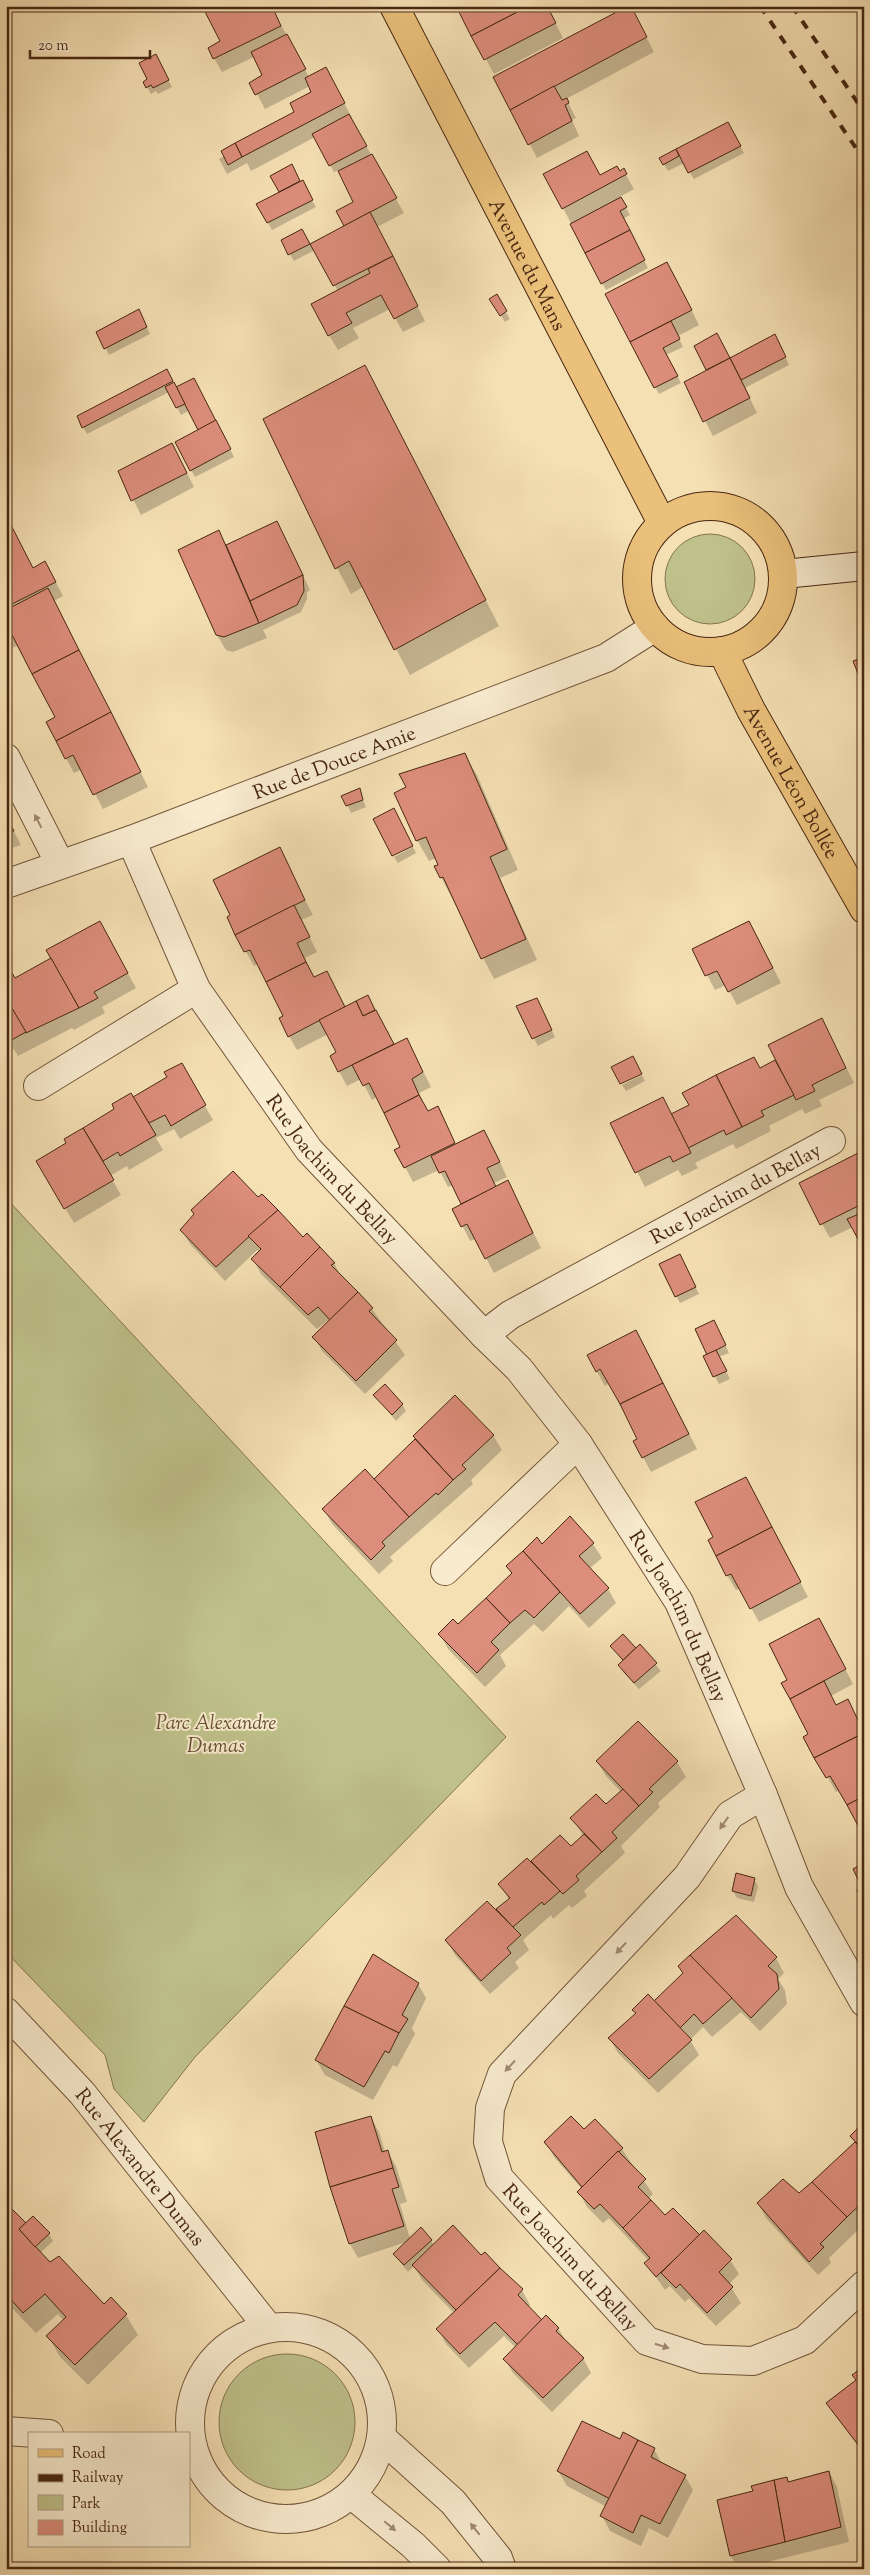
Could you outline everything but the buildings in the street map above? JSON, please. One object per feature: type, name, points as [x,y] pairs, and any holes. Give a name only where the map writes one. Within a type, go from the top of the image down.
[{"type":"main road","name":"Avenue du Mans","points":[[394,6],[662,523]]},
{"type":"main road","points":[[702,506],[724,506],[745,514],[762,527],[776,545],[784,574],[780,603],[770,622],[748,641],[722,651],[696,651],[684,648],[655,628],[644,609],[638,589],[638,564],[649,539],[662,523],[681,511],[702,506]]},
{"type":"main road","name":"Avenue Léon Bollée","points":[[722,651],[751,710],[864,909]]},
{"type":"street","points":[[784,574],[863,566]]},
{"type":"street","name":"Rue de Douce Amie","points":[[6,884],[131,840],[606,658],[655,628]]},
{"type":"street","points":[[6,758],[60,864]]},
{"type":"street","name":"Rue Joachim du Bellay","points":[[131,840],[196,989],[309,1150],[484,1335],[519,1369],[578,1444],[679,1602],[763,1795],[799,1887],[864,2002]]},
{"type":"street","points":[[38,1086],[196,989]]},
{"type":"street","name":"Rue Joachim du Bellay","points":[[484,1335],[510,1315],[831,1141]]},
{"type":"street","points":[[445,1571],[578,1444]]},
{"type":"street","name":"Rue Joachim du Bellay","points":[[763,1795],[730,1814],[687,1877],[502,2074],[490,2108],[488,2142],[499,2178],[646,2341],[702,2359],[753,2361],[805,2340],[864,2286]]},
{"type":"street","name":"Rue Alexandre Dumas","points":[[6,2012],[82,2092],[268,2327]]},
{"type":"street","points":[[189,2432],[193,2394],[209,2363],[235,2340],[268,2327],[296,2326],[329,2336],[357,2356],[376,2385],[382,2404],[382,2438],[372,2469],[352,2495],[326,2512],[294,2520],[262,2517],[219,2493],[199,2466],[190,2437]]},
{"type":"street","points":[[6,2431],[28,2433]]},
{"type":"street","points":[[382,2438],[453,2502],[498,2558],[502,2569]]},
{"type":"street","points":[[352,2495],[412,2545],[437,2569]]},
{"type":"green space","points":[[710,534],[727,537],[742,547],[752,562],[755,579],[752,596],[742,611],[727,621],[710,624],[693,621],[678,611],[668,596],[665,579],[668,562],[678,547],[693,537]]},
{"type":"green space","name":"Parc Alexandre Dumas","points":[[6,1198],[506,1737],[195,2057],[144,2122],[114,2089],[105,2055],[6,1952]]},
{"type":"green space","points":[[287,2354],[313,2359],[335,2374],[350,2396],[355,2422],[350,2448],[335,2470],[313,2485],[287,2490],[261,2485],[239,2470],[224,2448],[219,2422],[224,2396],[239,2374],[261,2359]]},
{"type":"railway","points":[[760,6],[864,160]]},
{"type":"railway","points":[[792,6],[864,112]]}]
